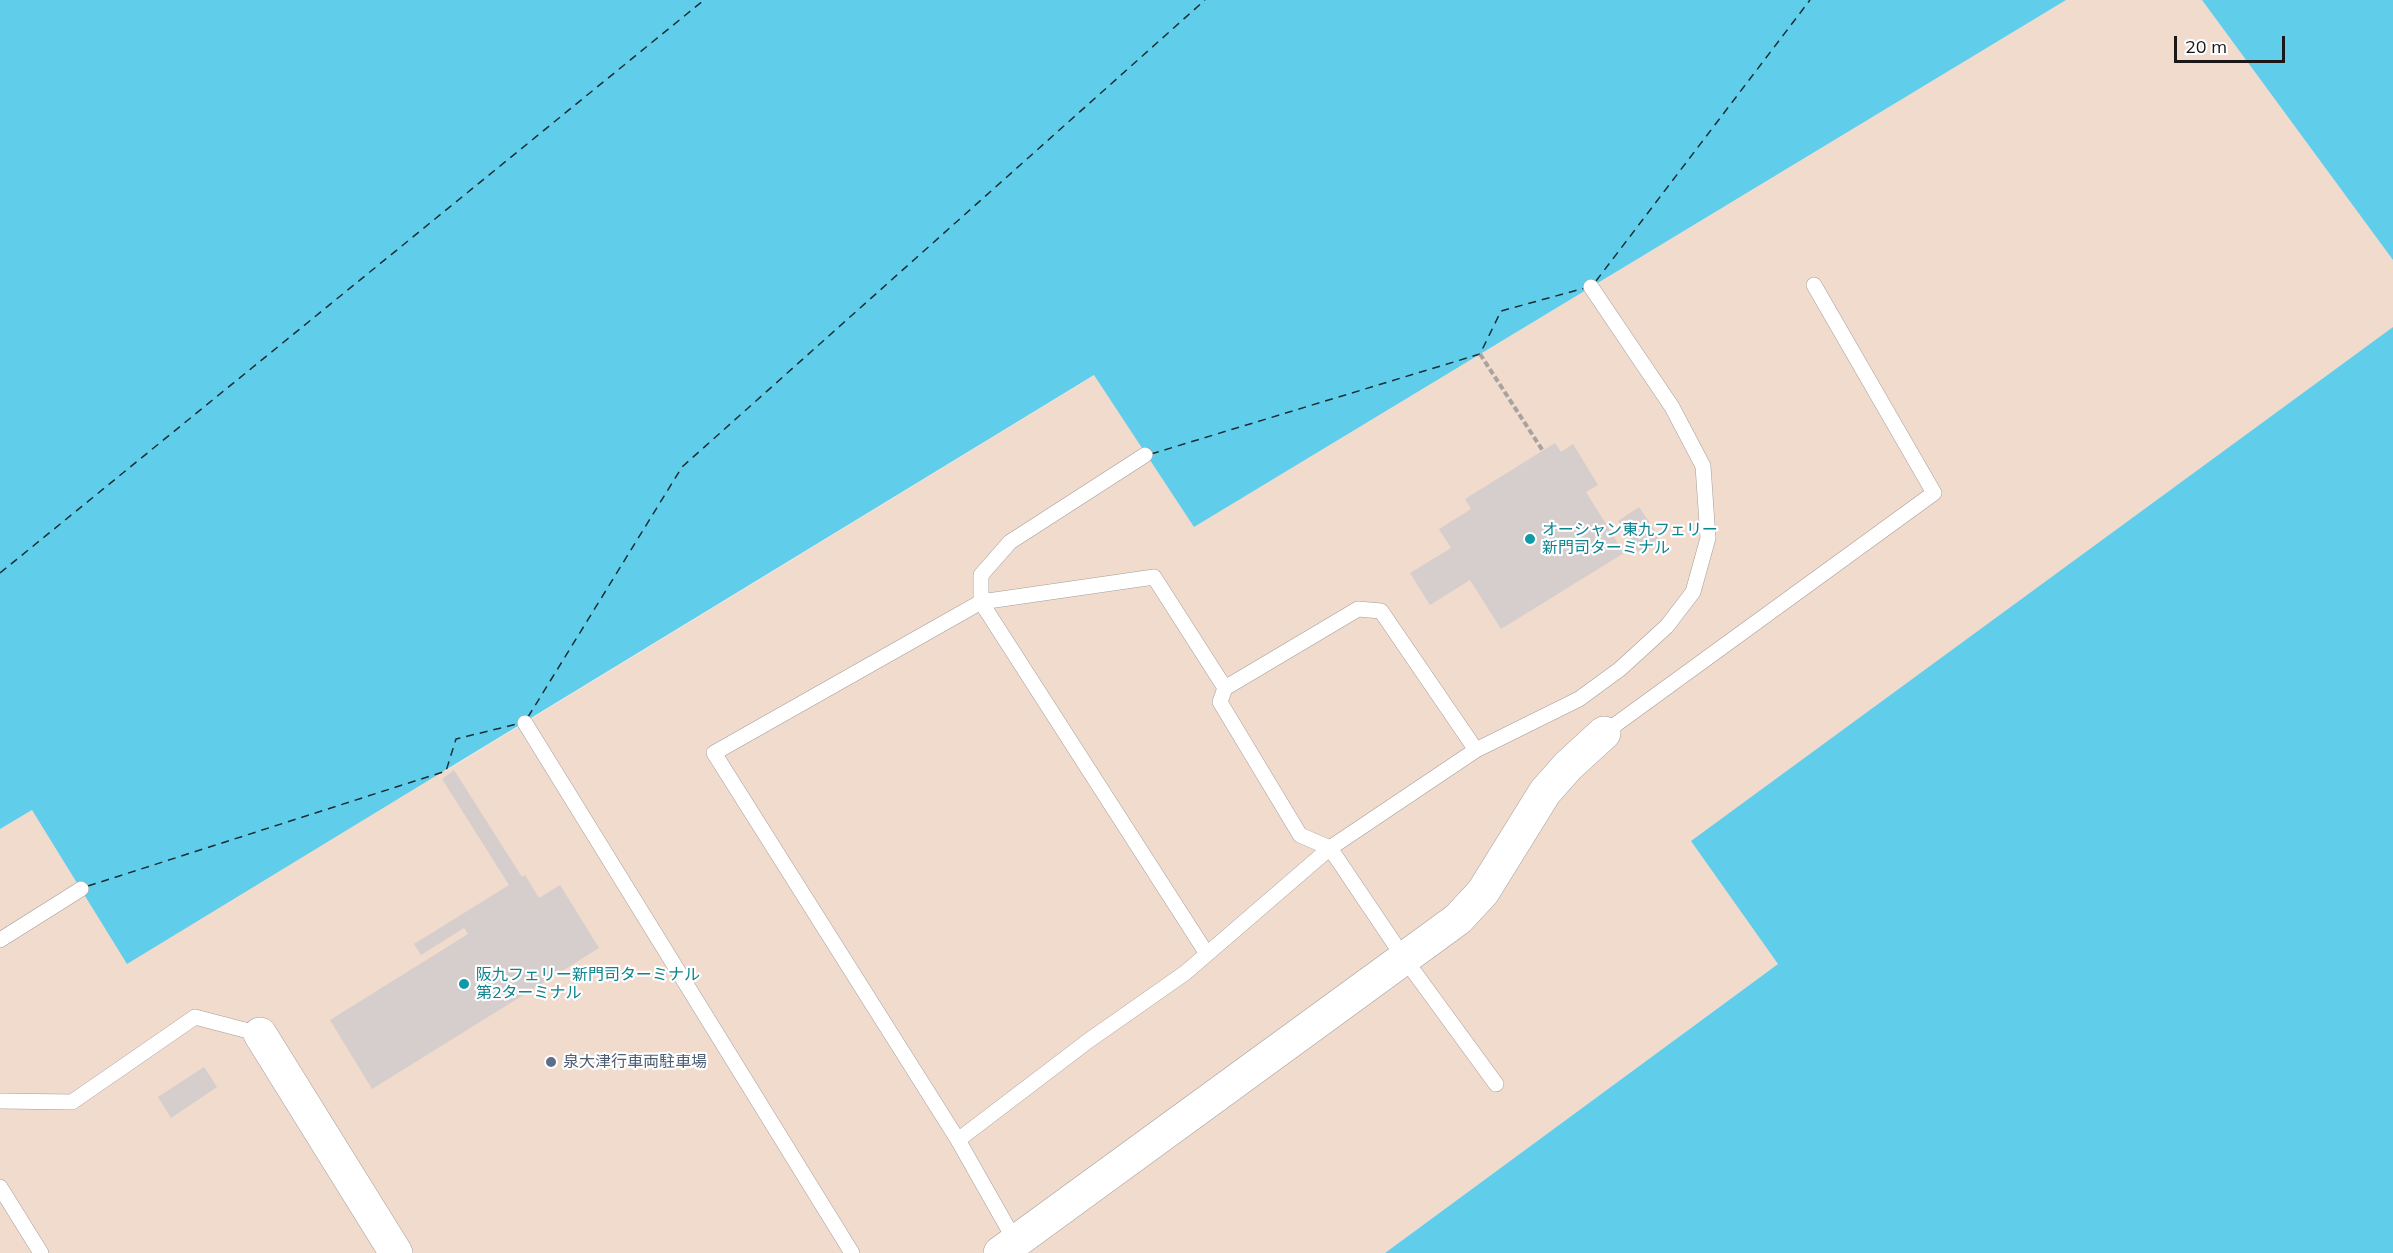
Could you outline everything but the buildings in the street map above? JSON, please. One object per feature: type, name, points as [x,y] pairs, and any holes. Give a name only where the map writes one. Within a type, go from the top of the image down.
[{"type":"street","points":[[1013,1249],[1458,919],[1483,892],[1545,792],[1568,766],[1604,733]]},
{"type":"street","points":[[260,1034],[396,1253]]},
{"type":"lane","points":[[1604,733],[1934,493],[1814,285]]},
{"type":"lane","points":[[958,1140],[1088,1041],[1185,973],[1330,848],[1476,750],[1579,699],[1620,669],[1667,626],[1692,592],[1708,538],[1703,466],[1672,407],[1592,287]]},
{"type":"lane","points":[[1145,455],[1010,542],[981,575],[981,602],[1207,954]]},
{"type":"lane","points":[[1013,1249],[958,1140],[714,753],[981,602],[1154,577],[1225,688]]},
{"type":"lane","points":[[1476,750],[1381,611],[1358,609],[1225,688],[1220,702],[1300,835],[1330,848],[1404,958],[1496,1084]]},
{"type":"lane","points":[[525,723],[852,1253]]},
{"type":"lane","points":[[0,940],[81,889]]},
{"type":"lane","points":[[0,1101],[72,1102],[195,1017],[260,1034]]},
{"type":"lane","points":[[0,1187],[41,1253]]},
{"type":"path","points":[[1479,354],[1543,451]]},
{"type":"shaded area","points":[[2066,0],[2202,0],[2393,260],[2393,327],[1692,841],[1779,963],[1385,1253],[0,1253],[0,829],[32,810],[446,771],[1095,375],[1194,527]]},
{"type":"water","points":[[0,0],[2066,0],[1194,527],[1094,375],[127,964],[32,810],[0,829]]},
{"type":"water","points":[[2202,0],[2393,0],[2393,260]]},
{"type":"water","points":[[2393,327],[2393,1253],[1385,1253],[1778,964],[1691,841]]},
{"type":"ferry route","points":[[0,573],[704,0]]},
{"type":"ferry route","points":[[528,717],[682,467],[1205,0]]},
{"type":"ferry route","points":[[1596,281],[1810,0]]},
{"type":"ferry route","points":[[1151,454],[1480,354],[1501,311],[1585,288]]},
{"type":"ferry route","points":[[88,886],[446,771],[456,739],[517,724]]},
{"type":"place","name":"オーシャン東九フェリー 新門司ターミナル","points":[[1530,539]]},
{"type":"place","name":"阪九フェリー新門司ターミナル 第2ターミナル","points":[[464,984]]},
{"type":"place","name":"泉大津行車両駐車場","points":[[551,1062]]}]
